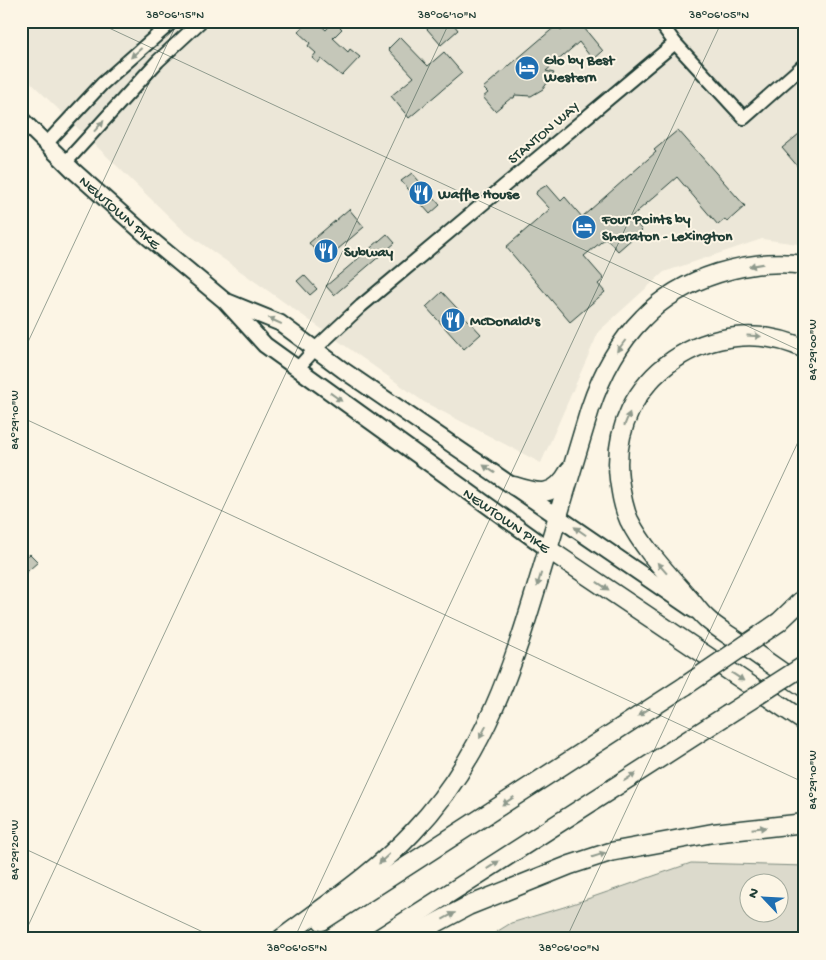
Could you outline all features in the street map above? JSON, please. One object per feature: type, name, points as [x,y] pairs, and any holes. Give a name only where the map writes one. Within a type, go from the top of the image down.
[{"type":"highway","points":[[281,939],[377,866],[413,832],[452,783],[472,753],[492,715],[526,624],[600,379],[618,350],[642,318],[664,299],[689,285],[728,270],[764,263],[805,266]]},
{"type":"highway","points":[[706,618],[658,565],[629,519],[621,493],[618,468],[624,424],[633,405],[658,371],[704,343],[722,338],[755,336],[779,339],[805,349]]},
{"type":"highway","points":[[514,486],[538,493],[553,489],[564,480],[574,462]]},
{"type":"highway","name":"NEWTOWN PIKE","points":[[548,549],[805,722]]},
{"type":"highway","points":[[779,622],[805,597]]},
{"type":"highway","points":[[294,939],[685,686],[805,606]]},
{"type":"highway","name":"NEWTOWN PIKE","points":[[706,618],[805,688]]},
{"type":"highway","points":[[378,939],[805,665]]},
{"type":"highway","points":[[406,939],[468,906],[570,865],[610,852],[713,833],[805,823]]},
{"type":"main road","name":"NEWTOWN PIKE","points":[[21,119],[148,237],[224,301],[265,345],[548,549]]},
{"type":"main road","name":"NEWTOWN PIKE","points":[[224,301],[280,323],[343,370],[706,618]]},
{"type":"street","points":[[47,143],[102,84],[173,21]]},
{"type":"street","points":[[66,162],[158,61],[201,21]]},
{"type":"street","points":[[659,21],[675,43],[744,118],[805,64]]},
{"type":"street","name":"STANTON WAY","points":[[297,369],[315,349],[361,306],[675,43]]},
{"type":"shaded area","points":[[21,21],[805,21],[805,245],[762,239],[664,272],[599,331],[541,463],[424,402],[184,231],[21,73]]},
{"type":"shaded area","points":[[691,863],[805,866],[805,939],[485,939],[511,923],[564,907]]},
{"type":"building","points":[[308,21],[316,21],[326,30],[334,21],[342,29],[333,38],[348,52],[350,49],[360,57],[342,76],[321,59],[318,63],[312,58],[316,53],[308,46],[310,43],[298,32]]},
{"type":"building","points":[[420,21],[451,21],[458,30],[441,45]]},
{"type":"building","name":"Glo by Best Western","points":[[580,23],[603,51],[593,60],[579,42],[546,71],[554,73],[543,89],[531,96],[515,95],[514,98],[511,98],[495,111],[483,97],[488,93],[483,88],[557,25],[561,30],[567,25],[572,30]]},
{"type":"building","points":[[400,37],[428,66],[444,52],[462,73],[409,118],[391,96],[414,77],[388,49]]},
{"type":"building","points":[[805,129],[805,175],[782,148]]},
{"type":"building","name":"Four Points by Sheraton - Lexington","points":[[678,130],[745,206],[727,222],[725,219],[718,225],[677,177],[631,217],[642,230],[618,251],[606,238],[584,256],[604,279],[598,284],[605,292],[570,322],[506,247],[550,209],[536,194],[537,191],[547,185],[561,201],[565,197],[582,217],[656,152],[654,150]]},
{"type":"building","name":"Waffle House","points":[[412,173],[440,205],[430,214],[401,181]]},
{"type":"building","points":[[349,209],[364,227],[324,261],[309,243]]},
{"type":"building","points":[[387,234],[395,243],[334,295],[326,286]]},
{"type":"building","points":[[304,275],[317,289],[310,295],[297,281]]},
{"type":"building","name":"McDonald's","points":[[442,292],[481,334],[464,349],[426,307]]},
{"type":"building","points":[[30,554],[38,562],[21,577],[21,562]]},
{"type":"place","name":"Glo by Best Western","points":[[527,68]]},
{"type":"place","name":"Waffle House","points":[[421,193]]},
{"type":"place","name":"Four Points by Sheraton - Lexington","points":[[584,227]]},
{"type":"place","name":"Subway","points":[[326,251]]},
{"type":"place","name":"McDonald's","points":[[453,320]]}]
